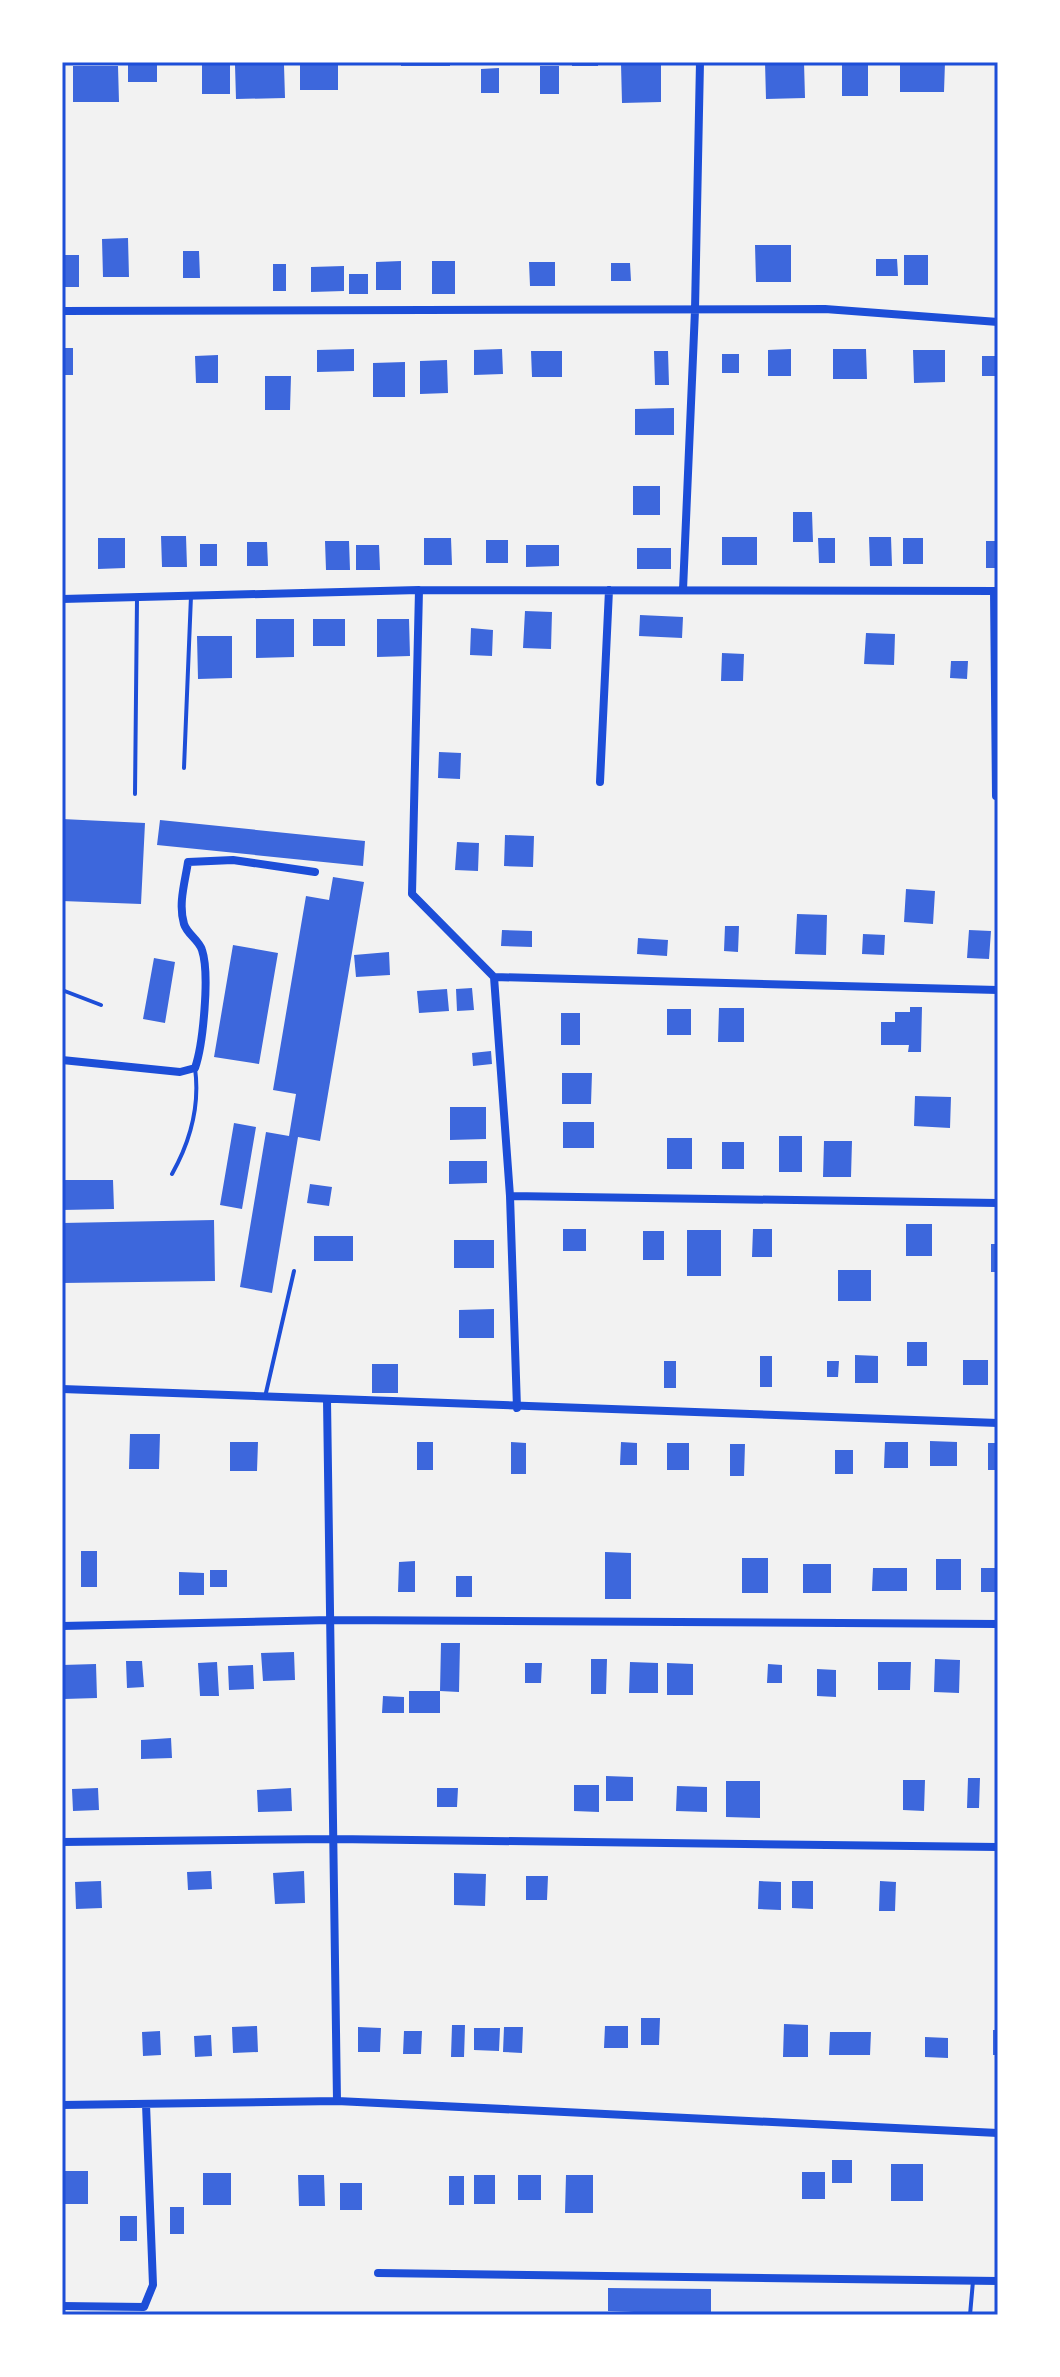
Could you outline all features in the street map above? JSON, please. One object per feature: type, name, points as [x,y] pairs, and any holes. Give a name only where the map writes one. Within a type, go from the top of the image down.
[{"type":"street","points":[[683,590],[695,310],[700,62]]},
{"type":"street","points":[[62,311],[825,309],[998,322]]},
{"type":"street","points":[[419,590],[412,894],[494,977],[510,1196],[517,1408]]},
{"type":"street","points":[[62,599],[419,590],[996,591],[996,796]]},
{"type":"street","points":[[600,782],[609,590]]},
{"type":"street","points":[[62,1060],[180,1072],[195,1068],[200,1054],[205,975],[202,949],[185,926],[181,901],[188,862],[233,860],[315,872]]},
{"type":"street","points":[[494,977],[998,990]]},
{"type":"street","points":[[510,1196],[998,1203]]},
{"type":"street","points":[[62,1389],[517,1408],[998,1423]]},
{"type":"street","points":[[327,1400],[337,2101]]},
{"type":"street","points":[[62,1626],[330,1620],[998,1624]]},
{"type":"street","points":[[62,1842],[333,1839],[998,1847]]},
{"type":"street","points":[[62,2105],[337,2101],[998,2133]]},
{"type":"street","points":[[62,2306],[144,2307],[153,2285],[146,2104]]},
{"type":"street","points":[[378,2273],[998,2281]]},
{"type":"lane","points":[[184,768],[191,596]]},
{"type":"lane","points":[[135,794],[137,597]]},
{"type":"lane","points":[[62,990],[101,1005]]},
{"type":"lane","points":[[172,1174],[186,1148],[197,1090],[195,1068]]},
{"type":"lane","points":[[265,1397],[294,1271]]},
{"type":"lane","points":[[970,2315],[973,2281]]},
{"type":"building","points":[[128,62],[157,62],[157,82],[128,82]]},
{"type":"building","points":[[300,62],[338,62],[338,90],[300,90]]},
{"type":"building","points":[[401,62],[450,62],[450,66],[401,66]]},
{"type":"building","points":[[572,62],[598,62],[598,66],[572,66]]},
{"type":"building","points":[[765,62],[804,62],[805,98],[766,99]]},
{"type":"building","points":[[842,62],[868,62],[868,96],[842,96]]},
{"type":"building","points":[[900,62],[945,62],[944,92],[900,92]]},
{"type":"building","points":[[621,64],[661,64],[661,102],[622,103]]},
{"type":"building","points":[[202,65],[230,65],[230,94],[202,94]]},
{"type":"building","points":[[235,65],[284,65],[285,98],[236,99]]},
{"type":"building","points":[[73,66],[118,66],[119,102],[73,102]]},
{"type":"building","points":[[540,66],[559,66],[559,94],[540,94]]},
{"type":"building","points":[[499,68],[499,93],[481,93],[481,69]]},
{"type":"building","points":[[128,238],[129,277],[103,277],[102,239]]},
{"type":"building","points":[[755,245],[791,245],[791,282],[756,282]]},
{"type":"building","points":[[183,251],[199,251],[200,278],[183,278]]},
{"type":"building","points":[[62,255],[79,255],[79,287],[62,287]]},
{"type":"building","points":[[904,255],[928,255],[928,285],[904,285]]},
{"type":"building","points":[[876,259],[897,259],[898,276],[876,276]]},
{"type":"building","points":[[401,261],[401,290],[376,290],[376,262]]},
{"type":"building","points":[[432,261],[455,261],[455,294],[432,294]]},
{"type":"building","points":[[529,262],[555,262],[555,286],[530,286]]},
{"type":"building","points":[[611,263],[630,263],[631,281],[611,281]]},
{"type":"building","points":[[273,264],[286,264],[286,291],[273,291]]},
{"type":"building","points":[[344,266],[344,291],[311,292],[311,267]]},
{"type":"building","points":[[349,274],[368,274],[368,294],[349,294]]},
{"type":"building","points":[[62,348],[73,348],[73,375],[62,375]]},
{"type":"building","points":[[354,349],[354,371],[317,372],[317,350]]},
{"type":"building","points":[[502,349],[503,374],[474,375],[474,350]]},
{"type":"building","points":[[791,349],[791,376],[768,376],[768,350]]},
{"type":"building","points":[[833,349],[866,349],[867,379],[833,379]]},
{"type":"building","points":[[913,350],[945,350],[945,382],[914,383]]},
{"type":"building","points":[[531,351],[562,351],[562,377],[532,377]]},
{"type":"building","points":[[654,351],[668,351],[669,385],[655,385]]},
{"type":"building","points":[[722,354],[739,354],[739,373],[722,373]]},
{"type":"building","points":[[218,355],[218,383],[196,383],[195,356]]},
{"type":"building","points":[[982,356],[998,356],[998,376],[982,376]]},
{"type":"building","points":[[447,360],[448,393],[420,394],[420,361]]},
{"type":"building","points":[[405,362],[405,397],[373,397],[373,363]]},
{"type":"building","points":[[265,376],[291,376],[290,410],[265,410]]},
{"type":"building","points":[[674,408],[674,435],[635,435],[635,409]]},
{"type":"building","points":[[633,486],[660,486],[660,515],[633,515]]},
{"type":"building","points":[[793,512],[812,512],[813,542],[793,542]]},
{"type":"building","points":[[161,536],[186,536],[187,567],[162,567]]},
{"type":"building","points":[[722,537],[757,537],[757,565],[722,565]]},
{"type":"building","points":[[869,537],[891,537],[892,566],[870,566]]},
{"type":"building","points":[[98,538],[125,538],[125,568],[98,569]]},
{"type":"building","points":[[424,538],[451,538],[452,565],[424,565]]},
{"type":"building","points":[[818,538],[835,538],[835,563],[819,563]]},
{"type":"building","points":[[903,538],[923,538],[923,564],[903,564]]},
{"type":"building","points":[[486,540],[508,540],[508,563],[486,563]]},
{"type":"building","points":[[325,541],[349,541],[350,570],[326,570]]},
{"type":"building","points":[[986,541],[998,541],[998,568],[986,568]]},
{"type":"building","points":[[247,542],[267,542],[268,566],[247,566]]},
{"type":"building","points":[[200,544],[217,544],[217,566],[200,566]]},
{"type":"building","points":[[356,545],[379,545],[380,570],[356,570]]},
{"type":"building","points":[[526,545],[559,545],[559,566],[526,567]]},
{"type":"building","points":[[637,548],[671,548],[671,569],[637,569]]},
{"type":"building","points":[[525,611],[552,612],[551,649],[523,648]]},
{"type":"building","points":[[640,615],[683,617],[682,638],[639,636]]},
{"type":"building","points":[[256,619],[294,619],[294,657],[256,658]]},
{"type":"building","points":[[313,619],[345,619],[345,646],[313,646]]},
{"type":"building","points":[[377,619],[409,619],[410,656],[377,657]]},
{"type":"building","points":[[471,628],[493,630],[492,656],[470,655]]},
{"type":"building","points":[[866,633],[895,634],[894,665],[864,664]]},
{"type":"building","points":[[197,636],[232,636],[232,678],[198,679]]},
{"type":"building","points":[[722,653],[744,654],[743,681],[721,681]]},
{"type":"building","points":[[951,661],[968,661],[967,679],[950,678]]},
{"type":"building","points":[[439,752],[461,753],[460,779],[438,778]]},
{"type":"building","points":[[62,819],[145,823],[141,904],[62,901]]},
{"type":"building","points":[[160,820],[365,841],[363,866],[157,845]]},
{"type":"building","points":[[505,835],[534,836],[533,867],[504,866]]},
{"type":"building","points":[[457,842],[479,843],[478,871],[455,870]]},
{"type":"building","points":[[333,877],[364,882],[320,1141],[298,1137],[272,1293],[240,1287],[266,1132],[289,1136],[296,1094],[273,1090],[306,896],[329,900]]},
{"type":"building","points":[[906,889],[935,891],[933,924],[904,922]]},
{"type":"building","points":[[797,914],[827,915],[826,955],[795,954]]},
{"type":"building","points":[[725,926],[739,926],[738,952],[724,951]]},
{"type":"building","points":[[502,930],[532,931],[532,947],[501,946]]},
{"type":"building","points":[[969,930],[991,931],[989,959],[967,958]]},
{"type":"building","points":[[863,934],[885,935],[884,955],[862,954]]},
{"type":"building","points":[[638,938],[668,940],[667,956],[637,954]]},
{"type":"building","points":[[233,945],[278,953],[259,1064],[214,1057]]},
{"type":"building","points":[[389,952],[390,975],[356,977],[354,955]]},
{"type":"building","points":[[154,958],[175,962],[165,1023],[143,1019]]},
{"type":"building","points":[[472,988],[474,1010],[457,1011],[456,989]]},
{"type":"building","points":[[447,989],[449,1011],[419,1013],[417,991]]},
{"type":"building","points":[[910,1007],[922,1007],[921,1052],[908,1052],[909,1045],[881,1045],[881,1022],[895,1022],[895,1012],[910,1012]]},
{"type":"building","points":[[719,1008],[744,1008],[744,1042],[718,1042]]},
{"type":"building","points":[[667,1009],[691,1009],[691,1035],[667,1035]]},
{"type":"building","points":[[561,1013],[580,1013],[580,1045],[561,1045]]},
{"type":"building","points":[[491,1051],[492,1064],[473,1066],[472,1053]]},
{"type":"building","points":[[562,1073],[592,1073],[591,1104],[562,1104]]},
{"type":"building","points":[[915,1096],[951,1097],[950,1128],[914,1126]]},
{"type":"building","points":[[450,1107],[486,1107],[486,1139],[450,1140]]},
{"type":"building","points":[[563,1122],[594,1122],[594,1148],[563,1148]]},
{"type":"building","points":[[234,1123],[256,1127],[242,1209],[220,1205]]},
{"type":"building","points":[[779,1136],[802,1136],[802,1172],[779,1172]]},
{"type":"building","points":[[667,1138],[692,1138],[692,1169],[667,1169]]},
{"type":"building","points":[[824,1141],[852,1141],[851,1177],[823,1177]]},
{"type":"building","points":[[722,1142],[744,1142],[744,1169],[722,1169]]},
{"type":"building","points":[[449,1161],[487,1161],[487,1183],[449,1184]]},
{"type":"building","points":[[62,1180],[113,1180],[114,1209],[62,1210]]},
{"type":"building","points":[[310,1184],[332,1187],[329,1206],[307,1203]]},
{"type":"building","points":[[214,1220],[215,1281],[62,1283],[62,1223]]},
{"type":"building","points":[[906,1224],[932,1224],[932,1256],[906,1256]]},
{"type":"building","points":[[563,1229],[586,1229],[586,1251],[563,1251]]},
{"type":"building","points":[[753,1229],[772,1229],[772,1257],[752,1257]]},
{"type":"building","points":[[687,1230],[721,1230],[721,1276],[687,1276]]},
{"type":"building","points":[[643,1231],[664,1231],[664,1260],[643,1260]]},
{"type":"building","points":[[314,1236],[353,1236],[353,1261],[314,1261]]},
{"type":"building","points":[[454,1240],[494,1240],[494,1268],[454,1268]]},
{"type":"building","points":[[991,1244],[998,1244],[998,1272],[991,1272]]},
{"type":"building","points":[[838,1270],[871,1270],[871,1301],[838,1301]]},
{"type":"building","points":[[494,1309],[494,1338],[459,1338],[459,1310]]},
{"type":"building","points":[[907,1342],[927,1342],[927,1366],[907,1366]]},
{"type":"building","points":[[855,1355],[878,1356],[878,1383],[855,1383]]},
{"type":"building","points":[[760,1356],[772,1356],[772,1387],[760,1387]]},
{"type":"building","points":[[963,1360],[988,1360],[988,1385],[963,1385]]},
{"type":"building","points":[[664,1361],[676,1361],[676,1388],[664,1388]]},
{"type":"building","points":[[827,1361],[839,1361],[838,1377],[827,1377]]},
{"type":"building","points":[[372,1364],[398,1364],[398,1393],[372,1393]]},
{"type":"building","points":[[130,1434],[160,1434],[159,1469],[129,1469]]},
{"type":"building","points":[[930,1441],[957,1442],[957,1466],[930,1466]]},
{"type":"building","points":[[230,1442],[258,1442],[257,1471],[230,1471]]},
{"type":"building","points":[[417,1442],[433,1442],[433,1470],[417,1470]]},
{"type":"building","points":[[511,1442],[526,1443],[526,1474],[511,1474]]},
{"type":"building","points":[[621,1442],[637,1443],[637,1465],[620,1465]]},
{"type":"building","points":[[885,1442],[908,1442],[908,1468],[884,1468]]},
{"type":"building","points":[[667,1443],[689,1443],[689,1470],[667,1470]]},
{"type":"building","points":[[988,1443],[998,1443],[998,1470],[988,1470]]},
{"type":"building","points":[[730,1444],[745,1444],[744,1476],[730,1476]]},
{"type":"building","points":[[835,1450],[853,1450],[853,1474],[835,1474]]},
{"type":"building","points":[[81,1551],[97,1551],[97,1587],[81,1587]]},
{"type":"building","points":[[605,1552],[631,1553],[631,1599],[605,1599]]},
{"type":"building","points":[[742,1558],[768,1558],[768,1593],[742,1593]]},
{"type":"building","points":[[936,1559],[961,1559],[961,1590],[936,1590]]},
{"type":"building","points":[[415,1561],[415,1592],[398,1592],[399,1562]]},
{"type":"building","points":[[803,1564],[831,1564],[831,1593],[803,1593]]},
{"type":"building","points":[[873,1568],[907,1568],[907,1591],[872,1591]]},
{"type":"building","points":[[981,1568],[998,1568],[998,1592],[981,1592]]},
{"type":"building","points":[[210,1570],[227,1570],[227,1587],[210,1587]]},
{"type":"building","points":[[179,1572],[204,1573],[204,1595],[179,1595]]},
{"type":"building","points":[[456,1576],[472,1576],[472,1597],[456,1597]]},
{"type":"building","points":[[441,1643],[460,1643],[459,1692],[440,1691]]},
{"type":"building","points":[[294,1652],[295,1680],[263,1681],[261,1653]]},
{"type":"building","points":[[591,1659],[607,1659],[606,1694],[591,1694]]},
{"type":"building","points":[[935,1659],[960,1660],[959,1693],[934,1692]]},
{"type":"building","points":[[126,1661],[142,1661],[144,1687],[127,1688]]},
{"type":"building","points":[[217,1662],[219,1696],[200,1696],[198,1663]]},
{"type":"building","points":[[630,1662],[658,1663],[658,1693],[629,1693]]},
{"type":"building","points":[[878,1662],[911,1662],[910,1690],[878,1690]]},
{"type":"building","points":[[525,1663],[542,1663],[541,1683],[525,1683]]},
{"type":"building","points":[[667,1663],[693,1664],[693,1695],[667,1695]]},
{"type":"building","points":[[96,1664],[97,1698],[64,1699],[62,1665]]},
{"type":"building","points":[[768,1664],[782,1665],[782,1683],[767,1683]]},
{"type":"building","points":[[253,1665],[254,1689],[229,1690],[228,1666]]},
{"type":"building","points":[[817,1669],[836,1670],[836,1697],[817,1696]]},
{"type":"building","points":[[409,1691],[440,1691],[440,1713],[409,1713]]},
{"type":"building","points":[[383,1696],[404,1697],[404,1713],[382,1713]]},
{"type":"building","points":[[171,1738],[172,1758],[141,1759],[141,1740]]},
{"type":"building","points":[[606,1776],[633,1777],[633,1801],[606,1801]]},
{"type":"building","points":[[968,1778],[980,1778],[979,1808],[967,1808]]},
{"type":"building","points":[[903,1780],[925,1780],[924,1811],[903,1810]]},
{"type":"building","points":[[726,1781],[760,1781],[760,1818],[726,1817]]},
{"type":"building","points":[[574,1785],[599,1785],[599,1812],[574,1811]]},
{"type":"building","points":[[677,1786],[707,1787],[707,1812],[676,1811]]},
{"type":"building","points":[[98,1788],[99,1810],[73,1811],[72,1789]]},
{"type":"building","points":[[291,1788],[292,1811],[258,1812],[257,1790]]},
{"type":"building","points":[[437,1788],[458,1788],[457,1807],[437,1807]]},
{"type":"building","points":[[211,1871],[212,1889],[188,1890],[187,1872]]},
{"type":"building","points":[[304,1871],[305,1903],[275,1904],[273,1873]]},
{"type":"building","points":[[454,1873],[486,1874],[485,1906],[454,1905]]},
{"type":"building","points":[[526,1876],[548,1876],[547,1900],[526,1900]]},
{"type":"building","points":[[101,1881],[102,1908],[76,1909],[75,1882]]},
{"type":"building","points":[[759,1881],[781,1882],[781,1910],[758,1909]]},
{"type":"building","points":[[792,1881],[813,1881],[813,1909],[792,1908]]},
{"type":"building","points":[[880,1881],[896,1882],[895,1911],[879,1911]]},
{"type":"building","points":[[641,2018],[660,2018],[659,2045],[641,2045]]},
{"type":"building","points":[[784,2024],[808,2025],[808,2057],[783,2057]]},
{"type":"building","points":[[452,2025],[465,2025],[464,2057],[451,2057]]},
{"type":"building","points":[[257,2026],[258,2052],[233,2053],[232,2027]]},
{"type":"building","points":[[605,2026],[628,2026],[628,2048],[604,2048]]},
{"type":"building","points":[[358,2027],[381,2028],[380,2052],[358,2052]]},
{"type":"building","points":[[504,2027],[523,2027],[522,2053],[503,2052]]},
{"type":"building","points":[[474,2028],[500,2028],[499,2051],[474,2050]]},
{"type":"building","points":[[993,2030],[998,2030],[998,2055],[993,2055]]},
{"type":"building","points":[[160,2031],[161,2055],[143,2056],[142,2032]]},
{"type":"building","points":[[404,2031],[422,2031],[421,2054],[403,2054]]},
{"type":"building","points":[[830,2032],[871,2032],[870,2055],[829,2055]]},
{"type":"building","points":[[211,2035],[212,2056],[195,2057],[194,2036]]},
{"type":"building","points":[[925,2037],[948,2038],[948,2058],[925,2057]]},
{"type":"building","points":[[832,2160],[852,2160],[852,2183],[832,2183]]},
{"type":"building","points":[[891,2164],[923,2164],[923,2201],[891,2201]]},
{"type":"building","points":[[64,2171],[88,2171],[88,2204],[64,2204]]},
{"type":"building","points":[[802,2172],[825,2172],[825,2199],[802,2199]]},
{"type":"building","points":[[203,2173],[231,2173],[231,2205],[203,2205]]},
{"type":"building","points":[[298,2175],[324,2175],[325,2206],[299,2206]]},
{"type":"building","points":[[474,2175],[495,2175],[495,2204],[474,2204]]},
{"type":"building","points":[[518,2175],[541,2175],[541,2200],[518,2200]]},
{"type":"building","points":[[566,2175],[593,2175],[593,2213],[565,2213]]},
{"type":"building","points":[[449,2176],[464,2176],[464,2205],[449,2205]]},
{"type":"building","points":[[340,2183],[362,2183],[362,2210],[340,2210]]},
{"type":"building","points":[[170,2207],[184,2207],[184,2234],[170,2234]]},
{"type":"building","points":[[120,2216],[137,2216],[137,2241],[120,2241]]},
{"type":"building","points":[[608,2288],[711,2289],[711,2315],[608,2311]]}]
